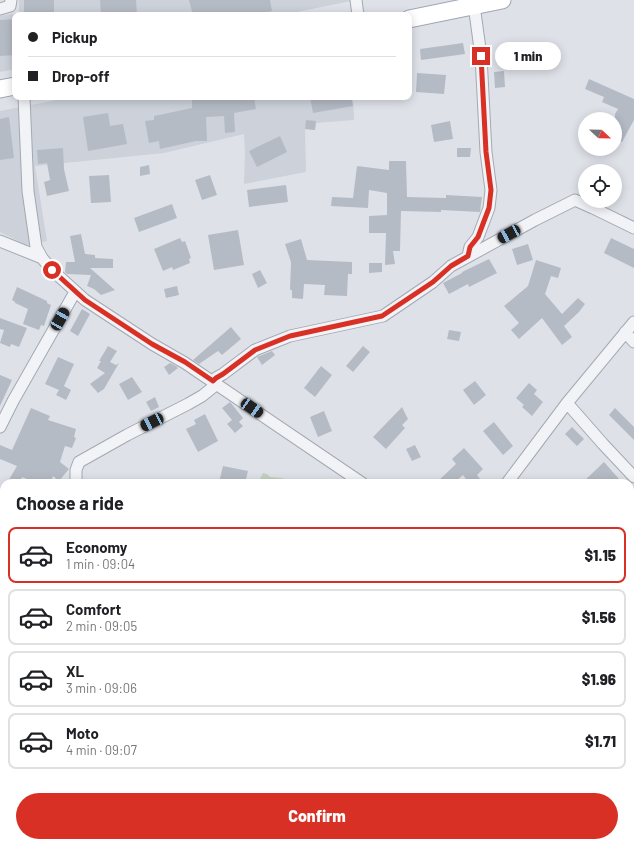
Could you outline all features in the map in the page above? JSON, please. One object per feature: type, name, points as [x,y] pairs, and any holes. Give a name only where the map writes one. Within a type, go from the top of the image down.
[{"type":"main road","points":[[412,18],[502,0]]},
{"type":"main road","points":[[0,89],[12,87]]},
{"type":"street","points":[[0,9],[10,6],[11,0]]},
{"type":"street","points":[[356,0],[358,12]]},
{"type":"street","points":[[468,256],[470,247],[478,237],[489,208],[491,190],[486,152],[481,56],[474,5]]},
{"type":"street","points":[[24,100],[28,191],[36,247],[42,258],[52,270],[85,300],[152,344],[185,362],[356,479]]},
{"type":"street","points":[[76,479],[76,470],[79,462],[202,396],[215,383],[216,378],[255,350],[290,336],[382,316],[433,282],[451,266],[575,200],[634,228]]},
{"type":"street","points":[[0,241],[42,258]]},
{"type":"street","points":[[0,427],[13,401],[75,292]]},
{"type":"street","points":[[510,479],[567,403],[634,322]]},
{"type":"street","points":[[625,332],[634,342]]},
{"type":"street","points":[[567,403],[634,477]]},
{"type":"shaded area","points":[[19,0],[356,0],[297,12],[19,12]]},
{"type":"shaded area","points":[[12,14],[12,70],[0,72],[0,16]]},
{"type":"shaded area","points":[[57,100],[353,100],[354,120],[316,123],[315,130],[305,129],[306,172],[244,184],[244,134],[164,153],[35,166],[47,241],[26,245],[0,232],[0,111]]},
{"type":"green space","points":[[263,473],[270,477],[283,479],[260,479]]},
{"type":"building","points":[[24,0],[54,0],[54,12],[24,12]]},
{"type":"building","points":[[100,0],[136,0],[137,12],[101,12]]},
{"type":"building","points":[[189,0],[270,0],[272,11],[267,12],[192,12]]},
{"type":"building","points":[[12,19],[12,55],[0,56],[0,20]]},
{"type":"building","points":[[463,43],[465,54],[421,60],[420,49]]},
{"type":"building","points":[[504,71],[505,87],[495,88],[494,72]]},
{"type":"building","points":[[417,73],[446,75],[444,94],[416,92]]},
{"type":"building","points":[[589,79],[634,99],[634,120],[622,142],[622,112],[616,112],[618,109],[602,102],[604,97],[585,89]]},
{"type":"building","points":[[192,100],[254,100],[256,109],[234,113],[235,132],[225,133],[224,116],[206,117],[207,141],[196,141],[160,149],[159,141],[149,143],[145,121],[154,120],[154,116],[192,108]]},
{"type":"building","points":[[311,100],[352,100],[353,106],[313,113]]},
{"type":"building","points":[[108,113],[110,126],[123,124],[127,144],[88,151],[83,117]]},
{"type":"building","points":[[9,117],[14,158],[0,160],[0,119]]},
{"type":"building","points":[[306,120],[316,121],[315,130],[305,129]]},
{"type":"building","points":[[450,121],[453,139],[434,142],[431,125]]},
{"type":"building","points":[[280,136],[287,152],[257,167],[249,151]]},
{"type":"building","points":[[63,148],[64,169],[69,191],[47,196],[44,182],[50,180],[47,163],[38,164],[37,150]]},
{"type":"building","points":[[457,148],[471,148],[470,157],[457,157]]},
{"type":"building","points":[[389,161],[406,161],[407,197],[446,198],[446,195],[482,197],[480,212],[441,210],[441,212],[401,211],[400,251],[393,251],[395,264],[385,265],[386,233],[369,233],[369,216],[387,215],[387,193],[369,190],[368,208],[331,206],[332,197],[353,198],[357,166],[389,170]]},
{"type":"building","points":[[149,165],[150,174],[140,176],[140,167]]},
{"type":"building","points":[[109,175],[111,202],[91,203],[89,176]]},
{"type":"building","points":[[210,175],[217,195],[202,200],[195,180]]},
{"type":"building","points":[[286,185],[288,202],[249,207],[247,190]]},
{"type":"building","points":[[172,204],[177,218],[139,232],[134,218]]},
{"type":"building","points":[[238,230],[244,265],[214,270],[208,235]]},
{"type":"building","points":[[81,234],[85,254],[95,255],[95,258],[113,259],[113,268],[90,268],[115,290],[101,295],[94,289],[87,286],[91,275],[67,274],[65,272],[66,262],[75,262],[70,236]]},
{"type":"building","points":[[180,238],[182,242],[185,241],[191,258],[189,259],[190,263],[173,270],[172,267],[163,271],[154,249]]},
{"type":"building","points":[[611,238],[634,249],[634,268],[604,253]]},
{"type":"building","points":[[301,239],[307,260],[352,262],[352,274],[348,274],[347,296],[324,295],[325,285],[304,284],[303,299],[292,298],[292,290],[290,290],[291,262],[285,244]]},
{"type":"building","points":[[528,244],[533,260],[517,265],[512,249]]},
{"type":"building","points":[[489,259],[497,273],[469,287],[468,284],[449,294],[443,283]]},
{"type":"building","points":[[536,260],[561,268],[558,278],[551,276],[545,294],[562,314],[578,298],[585,304],[564,326],[572,337],[562,345],[542,318],[519,339],[511,330],[519,323],[504,306],[528,286]]},
{"type":"building","points":[[369,263],[382,263],[382,272],[369,273]]},
{"type":"building","points":[[260,270],[267,283],[258,288],[252,274]]},
{"type":"building","points":[[177,286],[179,295],[166,298],[164,289]]},
{"type":"building","points":[[17,287],[47,301],[47,303],[51,305],[44,326],[41,325],[39,330],[23,324],[28,309],[12,300]]},
{"type":"building","points":[[82,309],[90,314],[78,336],[70,331]]},
{"type":"building","points":[[0,318],[27,328],[19,347],[11,344],[10,347],[0,343],[4,330],[0,329]]},
{"type":"building","points":[[231,327],[241,339],[222,355],[218,351],[199,364],[193,360]]},
{"type":"building","points":[[449,330],[461,332],[459,341],[447,339]]},
{"type":"building","points":[[108,346],[117,351],[110,362],[116,365],[119,363],[104,389],[98,393],[90,384],[105,373],[97,368],[101,361],[99,361]]},
{"type":"building","points":[[363,346],[370,352],[353,372],[346,366]]},
{"type":"building","points":[[272,351],[275,355],[262,365],[257,357]]},
{"type":"building","points":[[58,357],[74,364],[64,386],[71,390],[66,400],[56,395],[59,390],[45,384]]},
{"type":"building","points":[[170,363],[178,368],[169,375],[164,367]]},
{"type":"building","points":[[321,366],[332,375],[315,397],[304,388]]},
{"type":"building","points":[[0,375],[12,380],[0,406]]},
{"type":"building","points":[[132,377],[142,392],[128,400],[119,384]]},
{"type":"building","points":[[475,381],[486,395],[474,405],[463,390]]},
{"type":"building","points":[[529,383],[537,390],[534,394],[543,402],[532,416],[522,407],[524,405],[516,398]]},
{"type":"building","points":[[155,397],[159,407],[151,411],[146,402]]},
{"type":"building","points":[[230,402],[243,418],[239,422],[243,426],[235,433],[227,424],[232,420],[222,408]]},
{"type":"building","points":[[402,407],[408,419],[402,425],[405,428],[386,449],[373,437]]},
{"type":"building","points":[[31,408],[50,416],[48,420],[76,429],[74,437],[76,438],[72,448],[65,446],[60,462],[69,469],[61,479],[57,479],[53,476],[52,479],[27,479],[22,477],[21,479],[9,479],[17,466],[0,459],[0,445],[12,450]]},
{"type":"building","points":[[615,408],[634,427],[634,440],[609,415]]},
{"type":"building","points":[[324,411],[332,431],[318,437],[310,417]]},
{"type":"building","points":[[205,414],[218,441],[198,452],[186,429],[196,424],[194,420]]},
{"type":"building","points":[[494,422],[513,446],[503,455],[483,431]]},
{"type":"building","points":[[572,427],[584,439],[577,446],[565,434]]},
{"type":"building","points":[[415,445],[421,457],[412,461],[406,449]]},
{"type":"building","points":[[464,448],[483,469],[477,475],[480,479],[466,479],[463,475],[458,479],[440,479],[456,464],[452,459]]},
{"type":"building","points":[[604,462],[619,479],[586,479]]},
{"type":"building","points":[[223,466],[248,471],[246,479],[220,479]]},
{"type":"route","points":[[52,270],[85,300],[152,344],[185,362],[213,381],[255,350],[290,336],[382,316],[433,282],[451,266],[468,256],[470,247],[478,237],[489,208],[491,190],[486,152],[481,56]]}]
